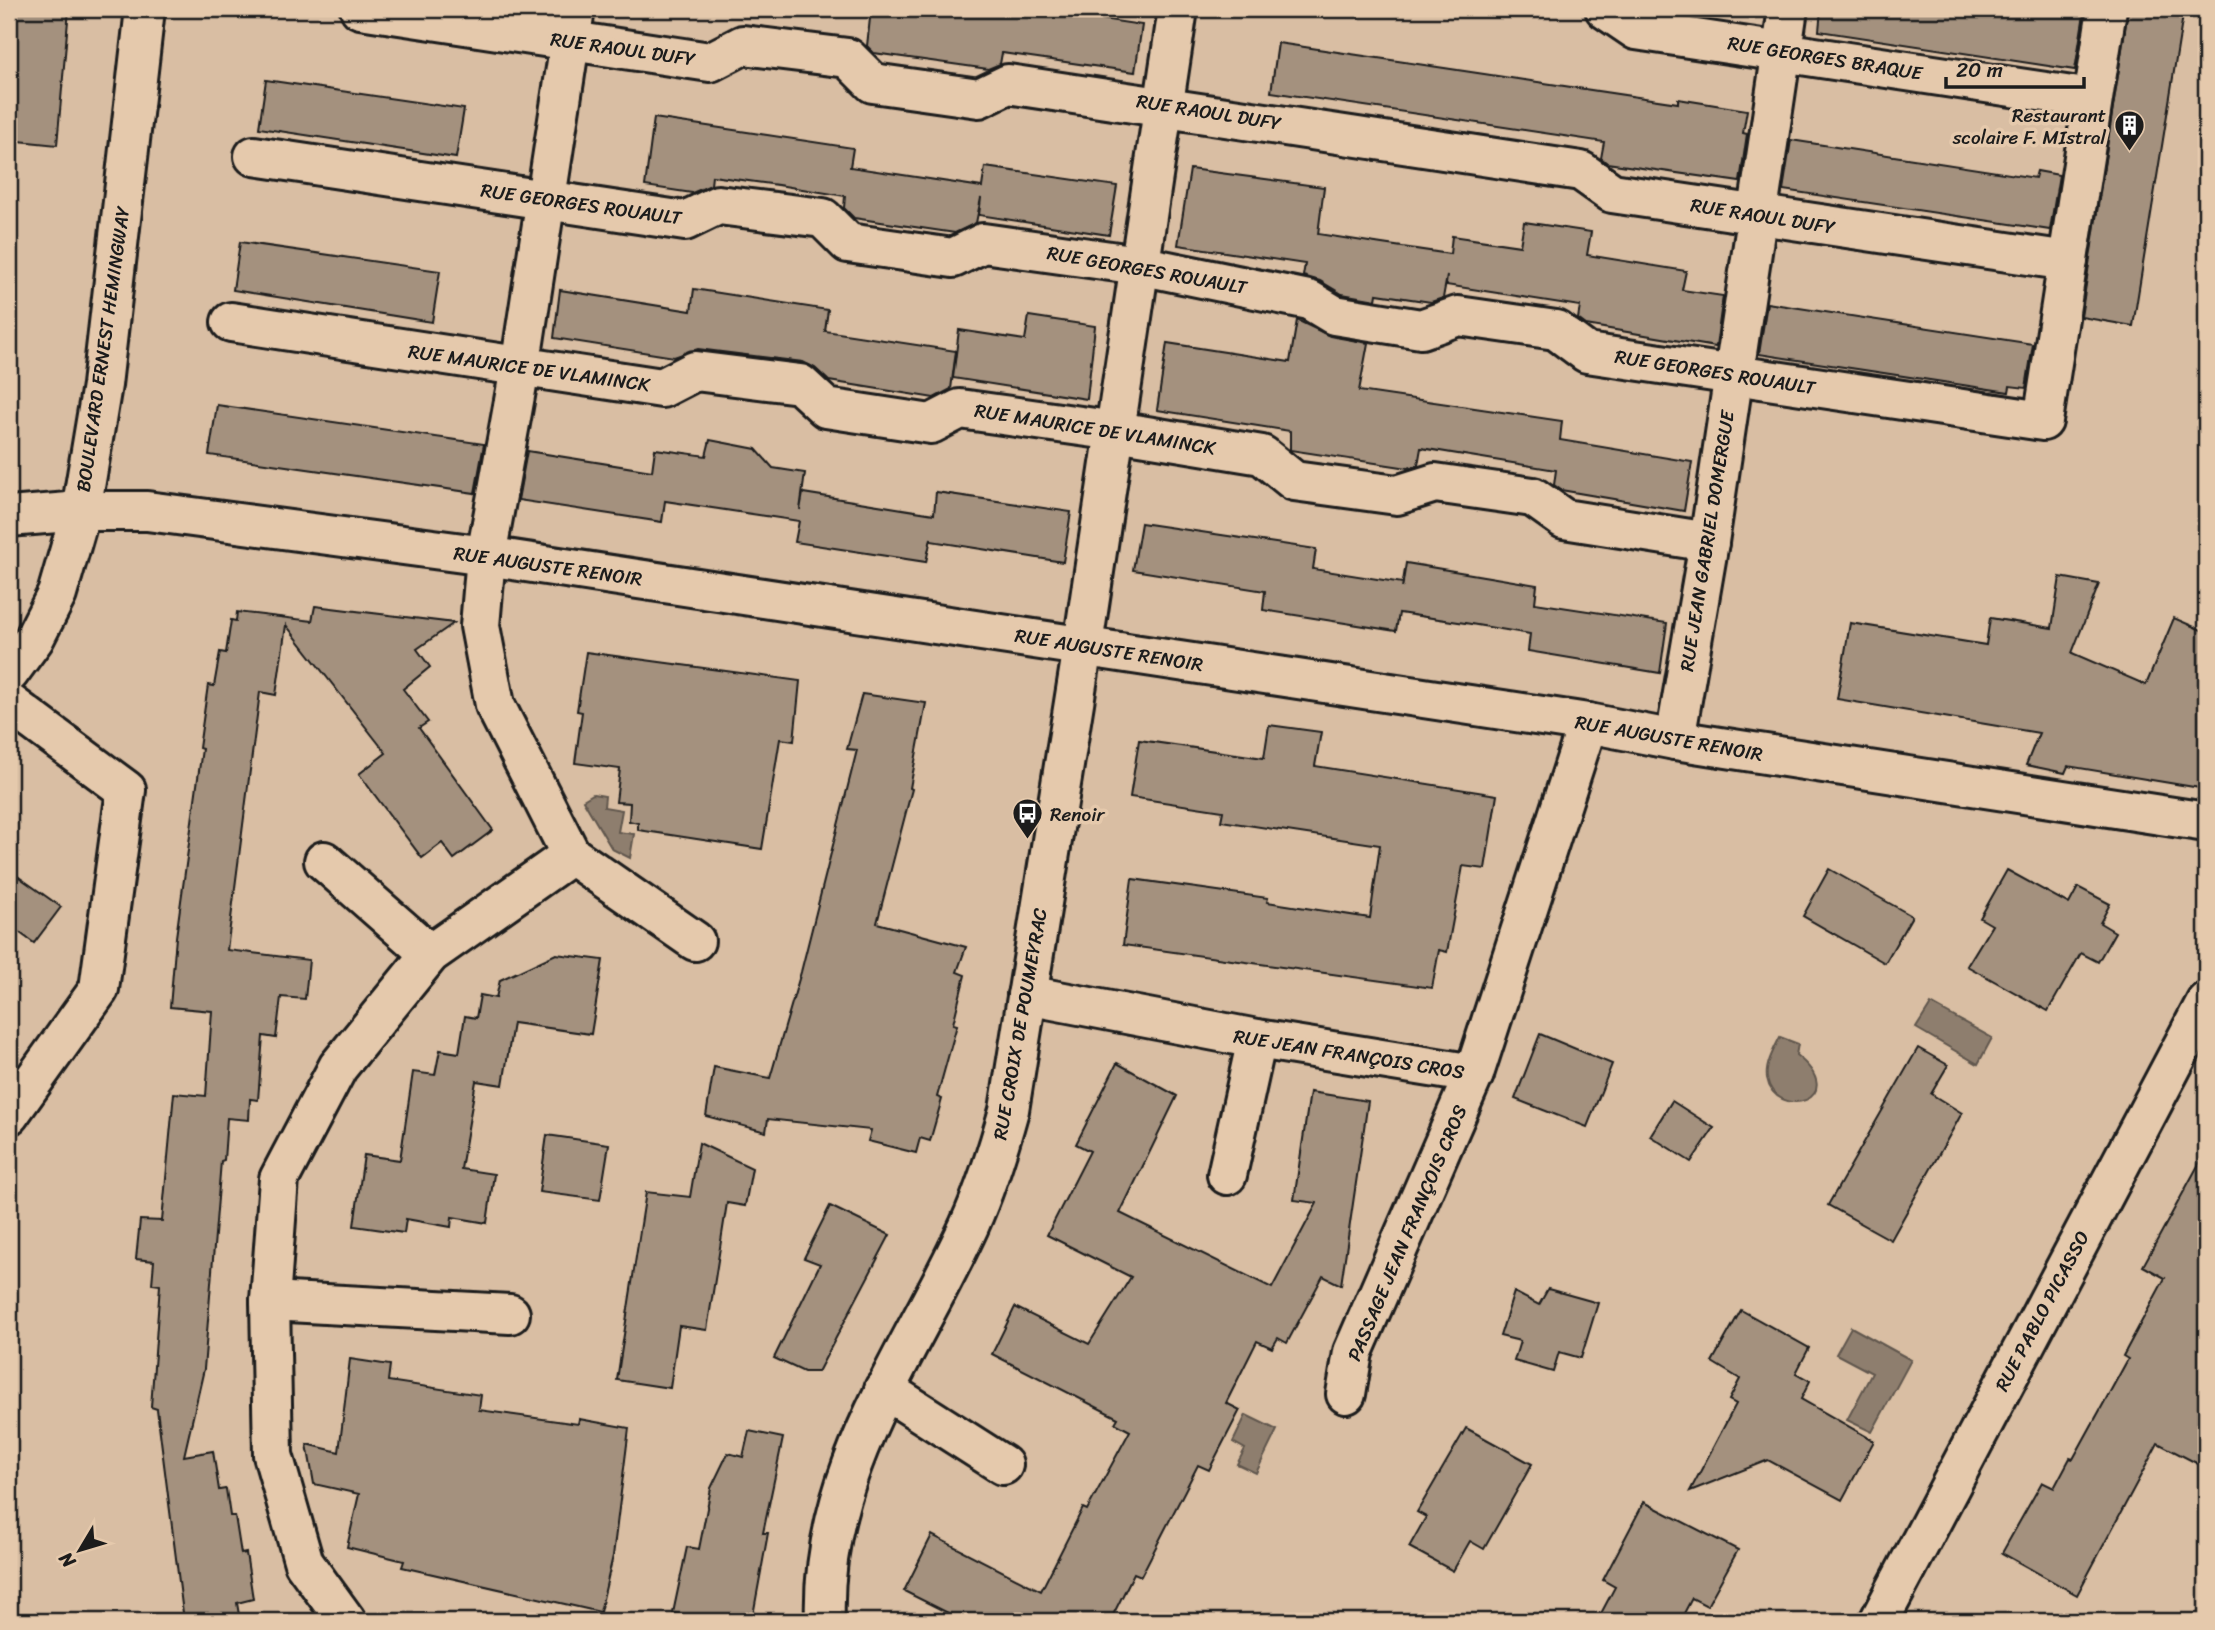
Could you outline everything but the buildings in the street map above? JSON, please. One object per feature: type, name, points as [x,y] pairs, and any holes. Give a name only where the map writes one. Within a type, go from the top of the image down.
[{"type":"street","name":"BOULEVARD ERNEST HEMINGWAY","points":[[9,673],[34,639],[57,594],[80,511],[102,385],[145,9]]},
{"type":"street","name":"RUE RAOUL DUFY","points":[[360,9],[573,25],[710,62],[743,45],[848,58],[873,83],[979,98],[1008,83],[1164,105],[1581,171],[1612,193],[2068,261]]},
{"type":"street","name":"RUE CROIX DE POUMEYRAC","points":[[825,1621],[824,1589],[846,1476],[884,1389],[968,1227],[993,1167],[1009,1110],[1083,646],[1178,9]]},
{"type":"street","name":"RUE GEORGES BRAQUE","points":[[1605,9],[1636,30],[2092,99]]},
{"type":"street","name":"RUE JEAN GABRIEL DOMERGUE","points":[[1675,740],[1709,542],[1788,9]]},
{"type":"street","points":[[2068,261],[2107,9]]},
{"type":"street","points":[[573,25],[520,368],[486,556],[480,626],[495,705],[571,855],[695,941]]},
{"type":"street","name":"RUE GEORGES ROUAULT","points":[[254,156],[685,221],[718,205],[824,218],[848,243],[953,258],[983,243],[1139,265],[1309,300],[1334,314],[1421,329],[1458,316],[1556,330],[1587,353],[2043,421],[2068,261]]},
{"type":"street","name":"RUE MAURICE DE VLAMINCK","points":[[231,322],[520,368],[662,387],[695,371],[800,384],[826,408],[931,424],[960,409],[1116,431],[1262,455],[1294,481],[1397,495],[1435,483],[1533,497],[1564,519],[1709,542]]},
{"type":"street","name":"RUE AUGUSTE RENOIR","points":[[9,517],[80,511],[147,511],[486,556],[1588,723],[1675,740],[2206,822]]},
{"type":"street","points":[[9,703],[126,790],[99,989],[9,1115]]},
{"type":"street","name":"RUE JEAN FRANÇOIS CROS","points":[[1027,995],[1256,1039],[1474,1074],[1588,723]]},
{"type":"street","points":[[346,1621],[304,1563],[273,1455],[270,1301],[279,1179],[338,1067],[430,954],[571,855]]},
{"type":"street","points":[[324,860],[430,954]]},
{"type":"street","name":"RUE PABLO PICASSO","points":[[1879,1621],[2206,1002]]},
{"type":"street","points":[[1227,1175],[1256,1039]]},
{"type":"street","name":"PASSAGE JEAN FRANÇOIS CROS","points":[[1346,1394],[1353,1353],[1474,1074]]},
{"type":"street","points":[[270,1301],[510,1314]]},
{"type":"street","points":[[884,1389],[1003,1465]]},
{"type":"shaded area","points":[[593,794],[605,796],[604,807],[622,810],[618,832],[634,834],[630,858],[612,849],[583,800]]},
{"type":"shaded area","points":[[1931,1004],[1992,1038],[1978,1064],[1916,1028]]},
{"type":"shaded area","points":[[1780,1037],[1798,1044],[1796,1055],[1811,1071],[1817,1084],[1814,1094],[1806,1100],[1795,1102],[1783,1099],[1773,1091],[1767,1078],[1769,1062]]},
{"type":"shaded area","points":[[1851,1327],[1911,1360],[1872,1432],[1847,1420],[1872,1373],[1836,1354]]},
{"type":"shaded area","points":[[1246,1415],[1277,1430],[1256,1473],[1237,1464],[1245,1449],[1233,1442]]},
{"type":"place","name":"Restaurant scolaire F. MIstral","points":[[2129,153]]},
{"type":"place","name":"Renoir","points":[[1027,841]]}]
